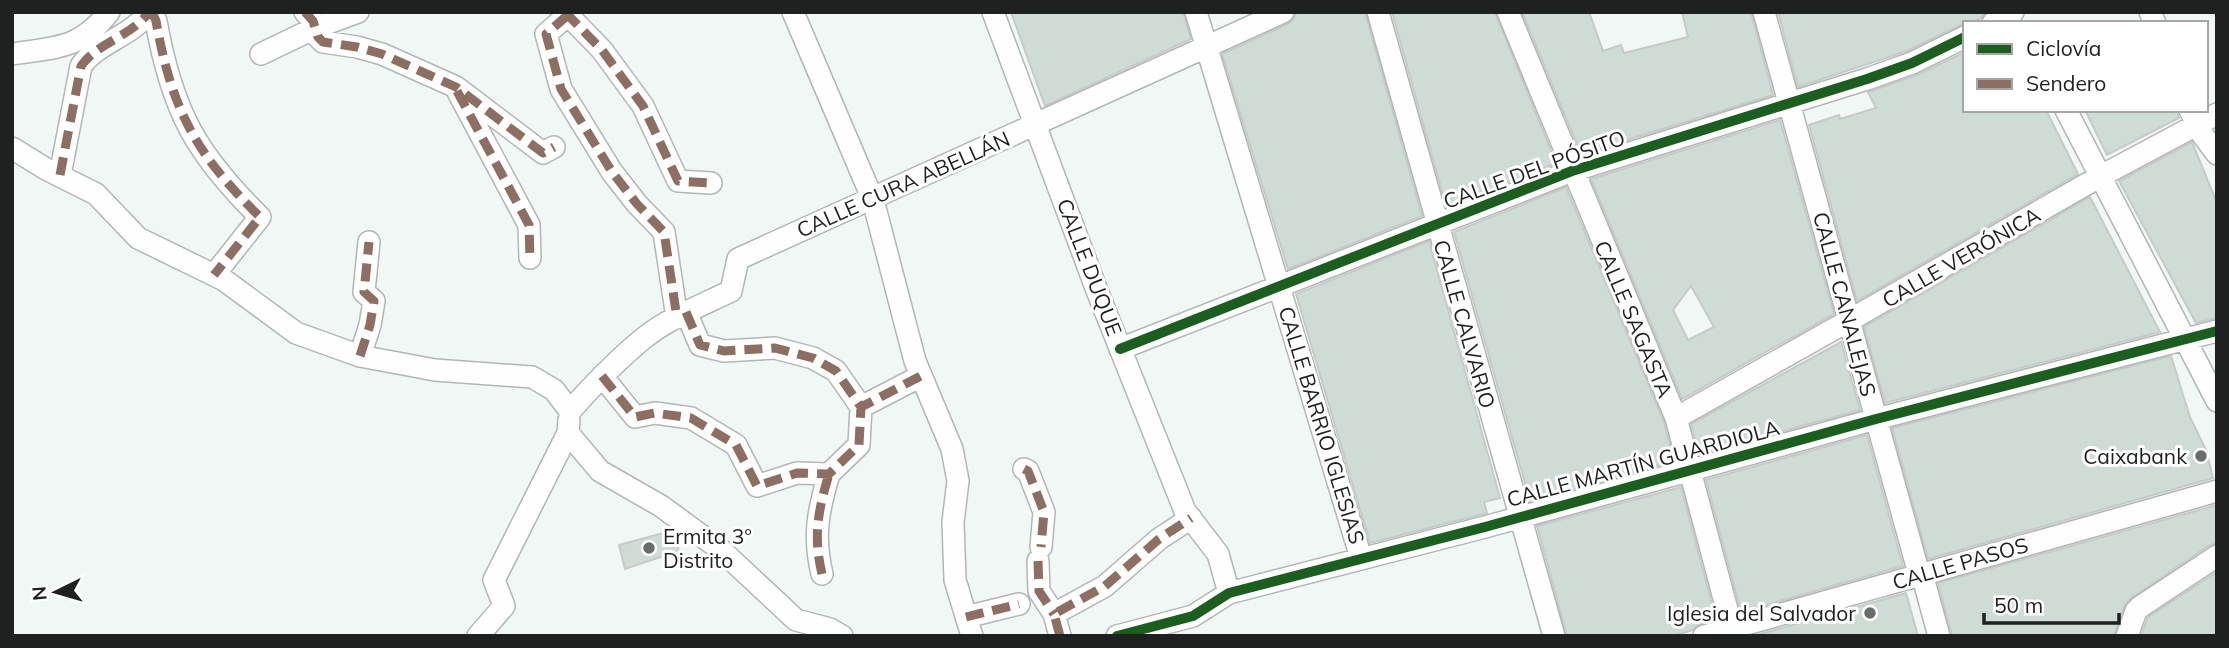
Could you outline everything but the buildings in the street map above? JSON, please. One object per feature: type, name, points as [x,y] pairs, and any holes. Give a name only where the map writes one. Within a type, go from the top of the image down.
[{"type":"street","points":[[12,54],[73,44],[90,33],[109,12]]},
{"type":"street","points":[[60,175],[81,66],[90,54],[138,26],[150,12],[156,21],[171,86],[192,137],[233,191],[260,217],[214,275]]},
{"type":"street","points":[[261,54],[310,20],[358,12]]},
{"type":"street","points":[[793,12],[873,200],[918,369],[951,449],[958,481],[953,523],[955,580],[969,627],[1037,604],[1105,586],[1159,539],[1191,519]]},
{"type":"street","name":"CALLE DUQUE","points":[[993,12],[1096,288],[1185,511],[1217,554],[1229,593]]},
{"type":"street","name":"CALLE BARRIO IGLESIAS","points":[[1196,12],[1362,558]]},
{"type":"street","name":"CALLE CURA ABELLÁN","points":[[570,411],[602,376],[646,336],[731,291],[738,259],[1283,12]]},
{"type":"street","name":"CALLE CALVARIO","points":[[1378,12],[1554,636]]},
{"type":"street","name":"CALLE SAGASTA","points":[[1508,12],[1676,418],[1733,632]]},
{"type":"street","name":"CALLE CANALEJAS","points":[[1763,12],[1919,574],[1925,585],[1939,636]]},
{"type":"street","points":[[1997,21],[2015,12]]},
{"type":"street","points":[[712,183],[678,181],[643,106],[602,50],[567,14],[546,34],[561,89],[612,172],[664,232],[682,315],[700,345],[724,351],[775,348],[813,358],[836,371],[861,407],[859,445],[829,474],[818,512],[816,550],[822,574]]},
{"type":"street","points":[[310,20],[323,42],[382,54],[456,88],[543,153],[554,147]]},
{"type":"street","name":"CALLE DEL PÓSITO","points":[[1120,349],[1572,171],[1912,64],[1963,38]]},
{"type":"street","points":[[456,88],[529,225],[530,258]]},
{"type":"street","points":[[2067,112],[2217,401]]},
{"type":"street","name":"CALLE VERÓNICA","points":[[1676,418],[2099,177],[2193,117],[2217,114]]},
{"type":"street","points":[[2193,117],[2217,154]]},
{"type":"street","points":[[12,148],[96,194],[138,238],[214,275],[296,333],[360,356],[435,370],[532,377],[554,390],[570,411],[568,433],[494,580],[504,606],[478,636]]},
{"type":"street","points":[[360,356],[374,302],[364,292],[369,242]]},
{"type":"street","name":"CALLE MARTÍN GUARDIOLA","points":[[1117,636],[1193,616],[1229,593],[1876,419],[2217,331]]},
{"type":"street","points":[[861,407],[918,369]]},
{"type":"street","points":[[602,376],[635,417],[655,413],[691,418],[736,445],[757,486],[797,473],[829,474]]},
{"type":"street","points":[[568,433],[600,471],[660,506],[721,550],[796,620],[830,629],[842,636]]},
{"type":"street","points":[[1024,468],[1028,471],[1044,512],[1037,604],[1060,636]]},
{"type":"street","name":"CALLE PASOS","points":[[1704,636],[1733,632],[1919,574],[2217,491]]},
{"type":"street","points":[[2127,636],[2140,607],[2217,556]]},
{"type":"marked path","points":[[60,175],[81,66],[96,51],[142,21],[149,12]]},
{"type":"marked path","points":[[152,12],[170,81],[190,129],[219,172],[260,217],[214,275]]},
{"type":"marked path","points":[[305,12],[313,21],[318,37],[323,42],[382,54],[456,87],[543,153],[554,147]]},
{"type":"marked path","points":[[565,12],[602,50],[643,106],[678,181],[711,183]]},
{"type":"marked path","points":[[568,15],[546,34],[561,89],[612,172],[664,232],[677,318]]},
{"type":"marked path","points":[[457,91],[529,225],[530,258]]},
{"type":"marked path","points":[[360,356],[374,301],[364,292],[369,242]]},
{"type":"marked path","points":[[686,312],[700,345],[724,351],[775,348],[813,358],[836,371],[861,407],[921,376]]},
{"type":"marked path","points":[[602,376],[635,417],[655,413],[691,418],[736,445],[757,486],[797,473],[829,474],[859,445],[861,407]]},
{"type":"marked path","points":[[1024,469],[1028,471],[1044,512],[1041,547]]},
{"type":"marked path","points":[[822,574],[818,524],[829,474]]},
{"type":"marked path","points":[[1060,636],[1054,614],[1105,586],[1159,539],[1191,518]]},
{"type":"marked path","points":[[1038,561],[1039,591],[1054,614]]},
{"type":"marked path","points":[[966,617],[1019,604]]},
{"type":"cycle path","points":[[1120,349],[1572,171],[1867,79],[1912,63],[1963,38]]},
{"type":"cycle path","points":[[1117,636],[1193,616],[1229,593],[1485,527],[1876,419],[2217,331]]},
{"type":"place","name":"Caixabank","points":[[2201,456]]},
{"type":"place","name":"Ermita 3º Distrito","points":[[649,548]]},
{"type":"place","name":"Iglesia del Salvador","points":[[1870,613]]}]
